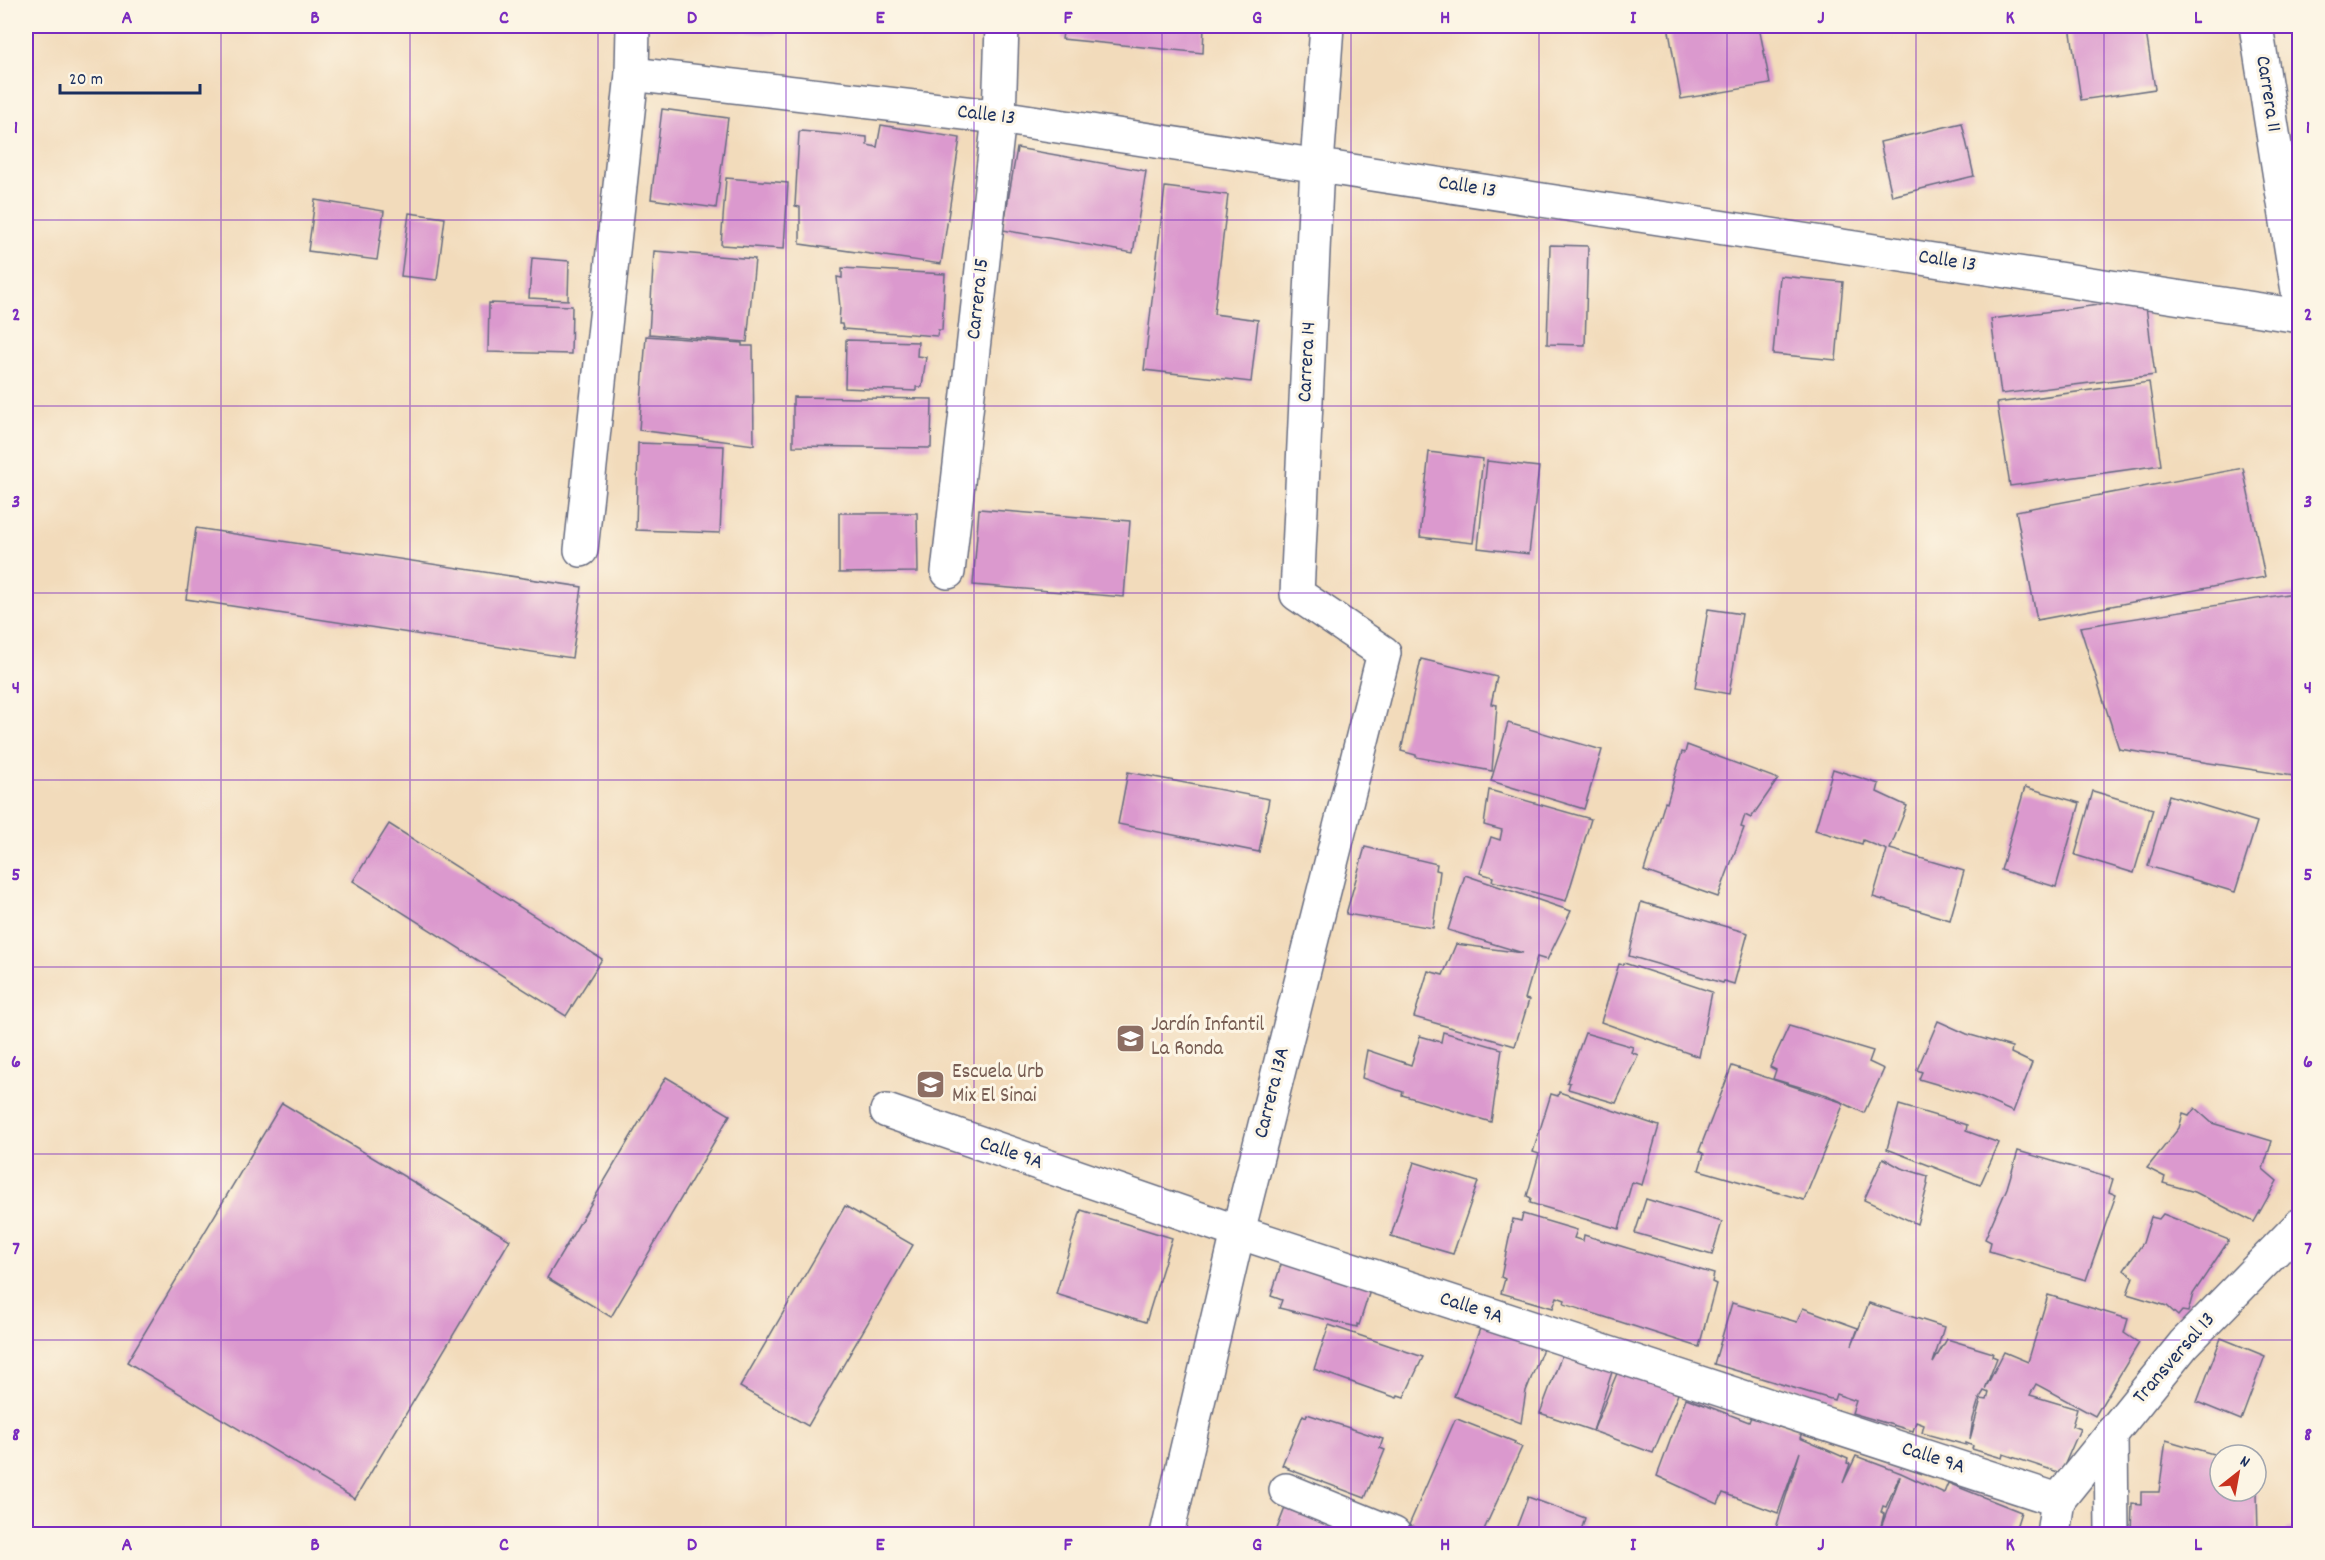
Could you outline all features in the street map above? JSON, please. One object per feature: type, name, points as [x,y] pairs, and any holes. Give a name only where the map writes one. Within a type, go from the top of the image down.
[{"type":"street","points":[[581,550],[632,74],[633,26]]},
{"type":"street","name":"Carrera 15","points":[[948,572],[999,117],[1002,26]]},
{"type":"street","name":"Carrera 14","points":[[1327,26],[1317,165],[1297,594],[1384,653]]},
{"type":"street","name":"Carrera 11","points":[[2256,26],[2300,304]]},
{"type":"street","name":"Calle 13","points":[[632,74],[999,117],[2300,316]]},
{"type":"street","name":"Carrera 13A","points":[[1167,1534],[1238,1232],[1384,653]]},
{"type":"street","name":"Calle 9A","points":[[887,1111],[1238,1232],[2058,1500]]},
{"type":"street","name":"Transversal 13","points":[[2058,1500],[2184,1344],[2300,1225]]},
{"type":"street","points":[[2111,1434],[2112,1534]]},
{"type":"street","points":[[1286,1490],[1394,1534]]},
{"type":"street","points":[[2054,1534],[2058,1500]]},
{"type":"building","points":[[697,26],[777,26],[777,33],[697,29]]},
{"type":"building","points":[[1064,26],[1204,26],[1203,53],[1062,39]]},
{"type":"building","points":[[1668,26],[1759,26],[1770,84],[1681,99]]},
{"type":"building","points":[[2070,26],[2145,26],[2155,89],[2081,100]]},
{"type":"building","points":[[662,109],[728,118],[716,208],[651,199]]},
{"type":"building","points":[[1962,123],[1974,176],[1892,196],[1880,142]]},
{"type":"building","points":[[881,125],[960,138],[941,264],[800,244],[800,207],[795,206],[799,133],[801,131],[867,137],[867,145],[877,147]]},
{"type":"building","points":[[1017,148],[1146,171],[1133,253],[1003,230]]},
{"type":"building","points":[[726,178],[788,183],[784,249],[721,245]]},
{"type":"building","points":[[1165,187],[1228,195],[1214,314],[1258,320],[1251,382],[1144,370]]},
{"type":"building","points":[[315,200],[384,211],[377,260],[308,251]]},
{"type":"building","points":[[409,213],[445,218],[437,280],[401,276]]},
{"type":"building","points":[[1550,245],[1588,246],[1585,345],[1547,344]]},
{"type":"building","points":[[654,251],[755,259],[747,342],[649,334]]},
{"type":"building","points":[[532,258],[569,261],[568,300],[529,298]]},
{"type":"building","points":[[842,268],[945,274],[942,330],[938,330],[937,336],[843,329],[842,324],[839,324],[837,277],[842,278]]},
{"type":"building","points":[[1780,276],[1843,282],[1836,360],[1773,354]]},
{"type":"building","points":[[2145,299],[2155,375],[2001,394],[1991,319]]},
{"type":"building","points":[[489,303],[572,306],[571,354],[488,352]]},
{"type":"building","points":[[646,336],[742,343],[742,346],[753,346],[754,445],[639,430]]},
{"type":"building","points":[[846,340],[918,342],[917,356],[926,357],[922,387],[916,387],[916,391],[845,388]]},
{"type":"building","points":[[2149,382],[2161,465],[2010,486],[1997,403]]},
{"type":"building","points":[[793,397],[932,399],[931,448],[793,446]]},
{"type":"building","points":[[638,443],[724,446],[720,533],[636,530]]},
{"type":"building","points":[[1429,452],[1483,459],[1473,543],[1420,537]]},
{"type":"building","points":[[1487,461],[1539,467],[1529,554],[1478,548]]},
{"type":"building","points":[[2243,468],[2265,577],[2037,620],[2016,511]]},
{"type":"building","points":[[979,509],[1130,521],[1124,597],[973,585]]},
{"type":"building","points":[[839,513],[917,513],[918,572],[839,573]]},
{"type":"building","points":[[196,528],[582,587],[572,658],[186,599]]},
{"type":"building","points":[[2294,593],[2300,624],[2300,777],[2119,749],[2080,627]]},
{"type":"building","points":[[1708,609],[1742,614],[1729,694],[1695,688]]},
{"type":"building","points":[[1421,659],[1497,677],[1491,704],[1497,705],[1492,771],[1416,757],[1416,755],[1401,751]]},
{"type":"building","points":[[1508,723],[1602,750],[1584,809],[1491,781]]},
{"type":"building","points":[[1687,745],[1778,779],[1751,818],[1745,815],[1741,827],[1744,828],[1718,897],[1644,871],[1682,752],[1685,753]]},
{"type":"building","points":[[1833,769],[1879,784],[1877,792],[1907,806],[1890,849],[1964,871],[1950,920],[1873,897],[1887,850],[1863,840],[1862,844],[1815,830]]},
{"type":"building","points":[[1128,772],[1269,799],[1259,852],[1118,824]]},
{"type":"building","points":[[2025,787],[2080,803],[2056,887],[2001,870]]},
{"type":"building","points":[[1489,790],[1591,819],[1566,901],[1492,881],[1493,877],[1480,873],[1491,837],[1500,840],[1502,830],[1484,825]]},
{"type":"building","points":[[2093,791],[2153,809],[2134,873],[2075,855]]},
{"type":"building","points":[[2169,795],[2257,822],[2235,892],[2148,866]]},
{"type":"building","points":[[389,824],[602,959],[566,1016],[353,881]]},
{"type":"building","points":[[1365,847],[1437,864],[1436,870],[1440,871],[1433,928],[1346,914]]},
{"type":"building","points":[[1465,875],[1571,911],[1547,960],[1537,957],[1525,999],[1529,1000],[1515,1046],[1414,1017],[1428,971],[1443,975],[1456,944],[1523,953],[1448,930]]},
{"type":"building","points":[[1641,902],[1748,933],[1734,984],[1724,981],[1723,983],[1629,956]]},
{"type":"building","points":[[1624,963],[1712,992],[1699,1057],[1601,1022],[1619,964]]},
{"type":"building","points":[[1938,1021],[1967,1034],[2012,1047],[2011,1053],[2032,1063],[2013,1112],[1977,1096],[1919,1079],[1922,1072],[1917,1070]]},
{"type":"building","points":[[1789,1026],[1873,1051],[1869,1062],[1884,1069],[1864,1113],[1827,1095],[1773,1079],[1776,1070],[1770,1067]]},
{"type":"building","points":[[1443,1032],[1502,1049],[1491,1122],[1402,1095],[1403,1092],[1362,1078],[1367,1050],[1411,1065],[1420,1036],[1441,1042]]},
{"type":"building","points":[[1585,1033],[1633,1047],[1631,1052],[1638,1055],[1616,1103],[1568,1089],[1570,1083],[1567,1082]]},
{"type":"building","points":[[1732,1066],[1844,1103],[1804,1200],[1699,1170],[1704,1154],[1699,1151]]},
{"type":"building","points":[[666,1077],[730,1115],[611,1317],[547,1278]]},
{"type":"building","points":[[1559,1092],[1659,1126],[1642,1185],[1632,1182],[1619,1229],[1530,1203],[1531,1198],[1527,1196],[1539,1154],[1533,1152],[1551,1094],[1558,1096]]},
{"type":"building","points":[[282,1103],[510,1240],[355,1499],[127,1362]]},
{"type":"building","points":[[1899,1105],[1967,1125],[1966,1131],[1999,1143],[1980,1185],[1887,1149]]},
{"type":"building","points":[[2195,1108],[2212,1123],[2272,1141],[2263,1169],[2277,1181],[2254,1222],[2195,1192],[2163,1183],[2165,1177],[2147,1168],[2179,1128],[2183,1114],[2189,1116]]},
{"type":"building","points":[[2018,1151],[2113,1179],[2109,1192],[2116,1195],[2086,1280],[1989,1251],[1991,1242],[1985,1239],[2007,1188]]},
{"type":"building","points":[[1883,1158],[1901,1168],[1928,1176],[1917,1224],[1864,1200]]},
{"type":"building","points":[[1414,1162],[1478,1182],[1453,1254],[1391,1236]]},
{"type":"building","points":[[1646,1199],[1722,1222],[1712,1255],[1635,1233]]},
{"type":"building","points":[[845,1206],[913,1245],[808,1426],[740,1387]]},
{"type":"building","points":[[1081,1210],[1172,1238],[1146,1322],[1056,1294]]},
{"type":"building","points":[[1523,1214],[1577,1230],[1574,1238],[1583,1241],[1584,1235],[1714,1274],[1712,1282],[1716,1284],[1699,1347],[1564,1304],[1565,1300],[1557,1297],[1553,1308],[1501,1293],[1505,1279],[1501,1277],[1513,1219],[1521,1221]]},
{"type":"building","points":[[2163,1214],[2229,1240],[2193,1294],[2188,1312],[2182,1311],[2178,1316],[2167,1306],[2127,1294],[2133,1277],[2124,1270],[2143,1243],[2151,1217],[2159,1219]]},
{"type":"building","points":[[1285,1252],[1373,1281],[1357,1327],[1279,1308],[1282,1300],[1271,1296]]},
{"type":"building","points":[[2048,1295],[2128,1319],[2124,1333],[2139,1343],[2095,1416],[2036,1384],[2030,1395],[2077,1409],[2072,1426],[2080,1429],[2061,1473],[2003,1454],[2002,1458],[1972,1449],[1973,1446],[1966,1443],[1966,1445],[1922,1433],[1924,1425],[1916,1422],[1913,1431],[1852,1413],[1856,1401],[1836,1394],[1834,1400],[1714,1364],[1732,1303],[1797,1322],[1803,1308],[1858,1328],[1852,1345],[1869,1303],[1944,1327],[1933,1363],[1947,1339],[1993,1353],[1992,1356],[1997,1358],[1985,1389],[2004,1352],[2028,1362]],"holes":[[[1984,1391],[1989,1393],[1987,1400],[1981,1399],[1970,1439],[1979,1399]]]},
{"type":"building","points":[[1483,1321],[1544,1346],[1526,1391],[1521,1423],[1454,1396]]},
{"type":"building","points":[[1329,1325],[1423,1357],[1404,1397],[1398,1395],[1397,1398],[1314,1369]]},
{"type":"building","points":[[2221,1338],[2265,1356],[2241,1420],[2197,1402]]},
{"type":"building","points":[[1563,1352],[1611,1369],[1593,1431],[1540,1413]]},
{"type":"building","points":[[1622,1368],[1678,1394],[1653,1453],[1593,1431],[1618,1371]]},
{"type":"building","points":[[1686,1398],[1749,1422],[1752,1414],[1802,1432],[1800,1438],[1848,1459],[1847,1463],[1850,1464],[1843,1483],[1856,1456],[1944,1493],[1948,1483],[2021,1512],[2014,1534],[1794,1534],[1776,1528],[1800,1452],[1778,1513],[1723,1493],[1718,1504],[1657,1476]],"holes":[[[1900,1477],[1880,1530],[1884,1514],[1881,1512],[1883,1506],[1886,1507]]]},
{"type":"building","points":[[1307,1414],[1383,1439],[1380,1448],[1385,1450],[1365,1498],[1282,1465],[1303,1415],[1306,1417]]},
{"type":"building","points":[[1457,1419],[1515,1442],[1514,1444],[1522,1447],[1482,1534],[1431,1534],[1409,1525]]},
{"type":"building","points":[[2166,1440],[2208,1452],[2208,1503],[2257,1503],[2258,1534],[2131,1534],[2132,1504],[2141,1505],[2141,1492],[2159,1492]]},
{"type":"building","points":[[1528,1497],[1585,1518],[1580,1534],[1514,1534]]},
{"type":"building","points":[[1285,1508],[1357,1534],[1275,1534]]},
{"type":"building","points":[[2295,1518],[2300,1518],[2300,1534],[2287,1534],[2286,1529],[2295,1528]]},
{"type":"place","name":"Jardín Infantil La Ronda","points":[[1130,1038]]},
{"type":"place","name":"Escuela Urb Mix El Sinai","points":[[931,1085]]}]
